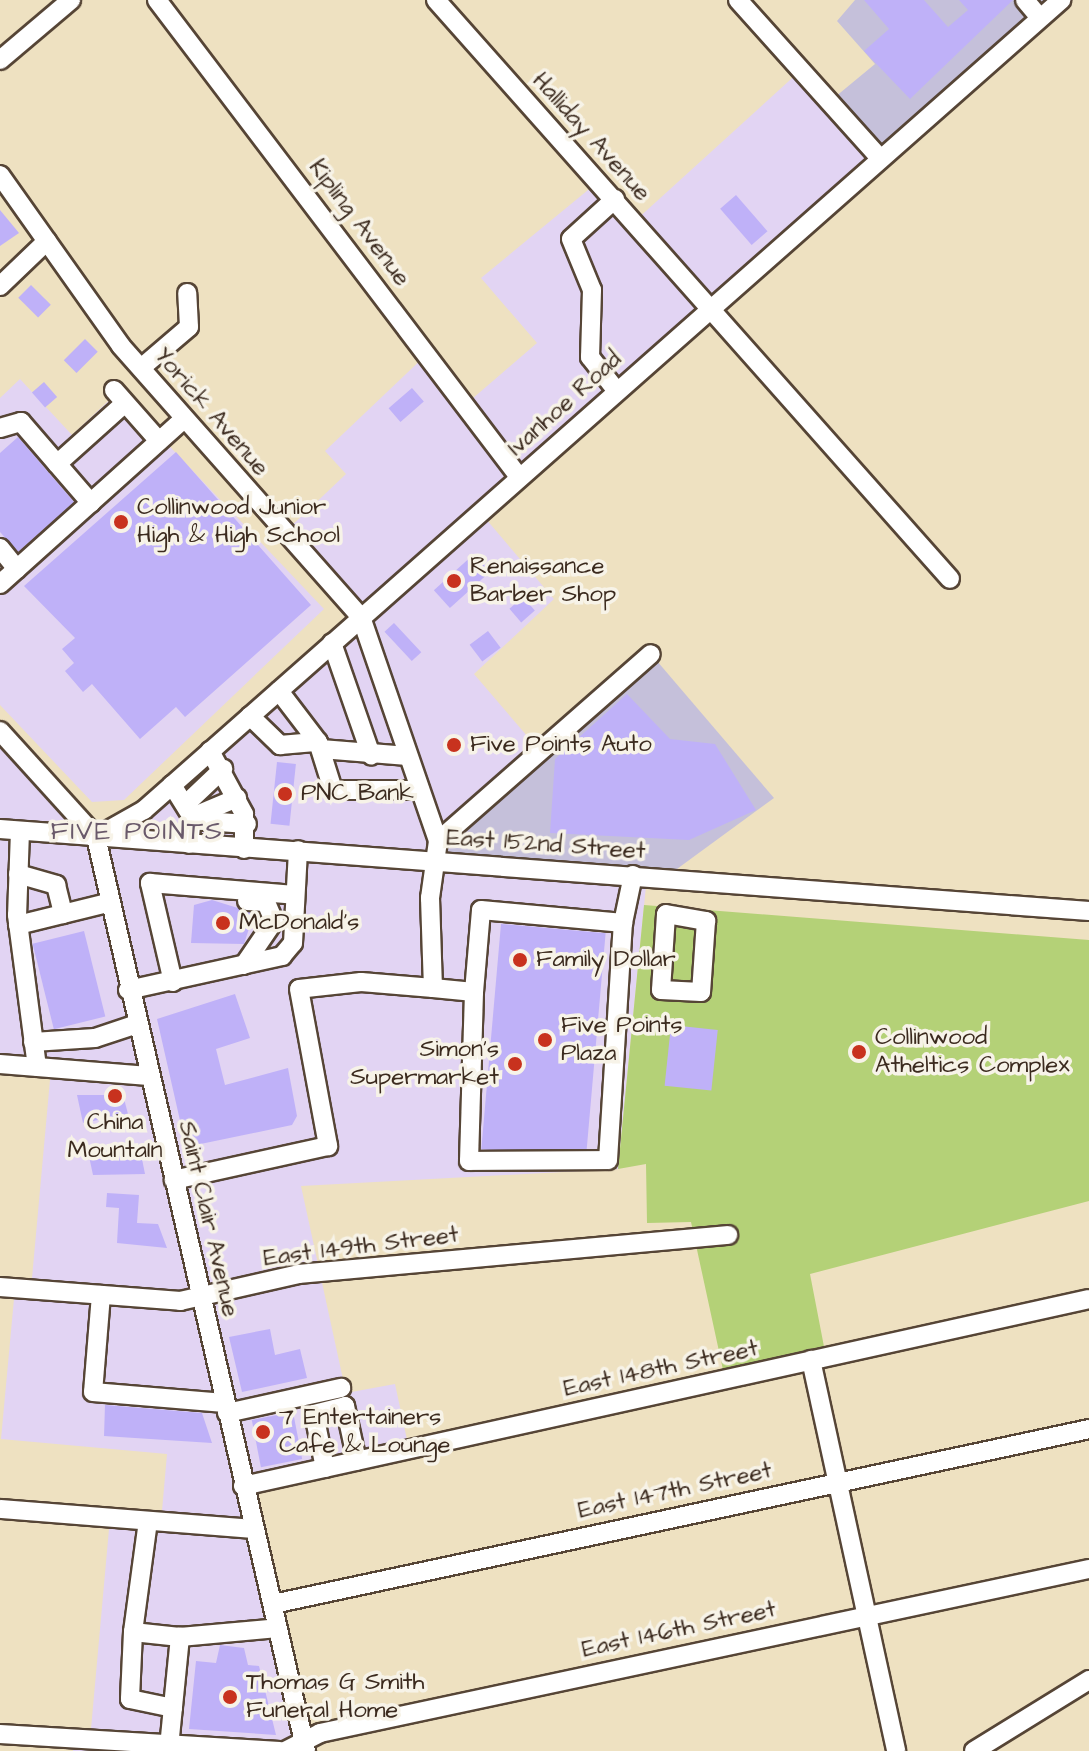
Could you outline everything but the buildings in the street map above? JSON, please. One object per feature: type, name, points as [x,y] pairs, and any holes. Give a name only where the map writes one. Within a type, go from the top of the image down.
[{"type":"street","points":[[0,60],[71,0]]},
{"type":"street","name":"Kipling Avenue","points":[[157,0],[519,477]]},
{"type":"street","name":"Halliday Avenue","points":[[436,0],[711,306],[950,579]]},
{"type":"street","points":[[738,0],[880,158]]},
{"type":"street","points":[[1025,0],[1040,18]]},
{"type":"street","name":"Ivanhoe Road","points":[[96,837],[172,785],[1061,0]]},
{"type":"street","name":"Yorick Avenue","points":[[0,175],[141,368],[361,617],[438,841],[438,862],[430,898],[433,988]]},
{"type":"street","points":[[615,199],[571,239],[592,290],[590,357],[616,390]]},
{"type":"street","points":[[0,286],[47,241]]},
{"type":"street","points":[[141,368],[189,327],[187,293]]},
{"type":"street","points":[[57,464],[119,396],[159,441]]},
{"type":"street","points":[[0,584],[184,419]]},
{"type":"street","points":[[0,428],[21,422],[91,503]]},
{"type":"street","points":[[0,548],[17,569]]},
{"type":"street","points":[[332,643],[371,755]]},
{"type":"street","points":[[438,841],[651,654]]},
{"type":"street","points":[[279,691],[320,745],[333,790],[420,790]]},
{"type":"street","points":[[250,716],[280,745],[320,745],[371,755],[408,756]]},
{"type":"street","points":[[0,731],[96,837]]},
{"type":"street","points":[[210,751],[223,769],[247,824],[244,849]]},
{"type":"street","points":[[190,813],[223,769]]},
{"type":"street","points":[[172,785],[190,813],[189,844]]},
{"type":"street","points":[[190,813],[237,798]]},
{"type":"street","points":[[190,813],[247,824]]},
{"type":"street","name":"East 152nd Street","points":[[0,829],[1089,911]]},
{"type":"street","points":[[20,831],[18,925],[37,1067]]},
{"type":"street","name":"Saint Clair Avenue","points":[[96,837],[107,903],[305,1748]]},
{"type":"street","points":[[128,990],[282,956],[293,943],[298,850]]},
{"type":"street","points":[[18,874],[56,885],[63,914]]},
{"type":"street","points":[[623,923],[481,910],[474,992],[469,1161],[608,1160],[623,923],[633,875]]},
{"type":"street","points":[[685,915],[687,879]]},
{"type":"street","points":[[173,982],[150,883],[295,895]]},
{"type":"street","points":[[176,885],[187,896],[266,902],[274,921],[252,963]]},
{"type":"street","points":[[18,925],[107,903]]},
{"type":"street","points":[[666,914],[685,915],[706,921],[701,992],[661,990],[666,914]]},
{"type":"street","points":[[174,1180],[328,1146],[299,989],[361,982],[474,992]]},
{"type":"street","points":[[33,1042],[95,1038],[137,1024]]},
{"type":"street","points":[[0,1064],[149,1076]]},
{"type":"street","name":"East 149th Street","points":[[0,1287],[180,1301],[299,1274],[728,1235]]},
{"type":"street","points":[[101,1295],[93,1392],[226,1408],[341,1388]]},
{"type":"street","name":"East 148th Street","points":[[243,1486],[1089,1299]]},
{"type":"street","points":[[811,1360],[896,1751]]},
{"type":"street","points":[[309,1395],[325,1468]]},
{"type":"street","points":[[314,1414],[345,1406],[357,1461]]},
{"type":"street","name":"East 147th Street","points":[[273,1604],[839,1480],[1089,1429]]},
{"type":"street","points":[[0,1509],[254,1529]]},
{"type":"street","points":[[148,1521],[133,1632],[130,1699],[173,1708]]},
{"type":"street","name":"East 146th Street","points":[[285,1751],[305,1748],[320,1733],[1089,1569]]},
{"type":"street","points":[[133,1632],[180,1637],[278,1628]]},
{"type":"street","points":[[180,1637],[173,1708],[180,1749]]},
{"type":"street","points":[[974,1751],[1089,1680]]},
{"type":"street","points":[[0,1734],[180,1749],[279,1751]]},
{"type":"shaded area","points":[[855,0],[1061,0],[880,158],[829,102],[875,64],[837,21]]},
{"type":"shaded area","points":[[801,70],[880,158],[480,512],[554,599],[474,674],[647,876],[618,1169],[301,1186],[346,1393],[395,1384],[409,1449],[244,1486],[306,1751],[73,1751],[74,1740],[90,1740],[110,1518],[161,1522],[167,1454],[1,1439],[15,1288],[31,1289],[51,1069],[0,1064],[0,731],[96,837],[144,810],[361,618],[285,532],[346,474],[325,451],[427,354],[465,405],[537,343],[481,278],[599,181],[635,221]]},
{"type":"shaded area","name":"Collinwood Junior High & High School","points":[[20,379],[72,435],[118,392],[324,609],[124,800],[92,802],[0,705],[0,398]]},
{"type":"shaded area","points":[[651,654],[774,798],[666,877],[438,862],[438,841]]},
{"type":"green space","name":"Collinwood Atheltics Complex","points":[[644,905],[1089,940],[1089,1201],[810,1274],[826,1357],[725,1379],[691,1222],[647,1223],[646,1164],[618,1169]]},
{"type":"place","name":"Collinwood Junior High & High School","points":[[121,522]]},
{"type":"place","name":"Renaissance Barber Shop","points":[[454,581]]},
{"type":"place","name":"Five Points Auto","points":[[454,745]]},
{"type":"place","name":"PNC Bank","points":[[285,794]]},
{"type":"place","name":"McDonald's","points":[[223,923]]},
{"type":"place","name":"Family Dollar","points":[[520,960]]},
{"type":"place","name":"Five Points Plaza","points":[[545,1040]]},
{"type":"place","name":"Collinwood Atheltics Complex","points":[[859,1052]]},
{"type":"place","name":"Simon's Supermarket","points":[[515,1064]]},
{"type":"place","name":"China MountaIn","points":[[115,1096]]},
{"type":"place","name":"7 Entertainers Cafe & Lounge","points":[[263,1432]]},
{"type":"place","name":"Thomas G Smith Funeral Home","points":[[230,1697]]},
{"type":"district","name":"FIVE POINTS","points":[[137,832]]}]
